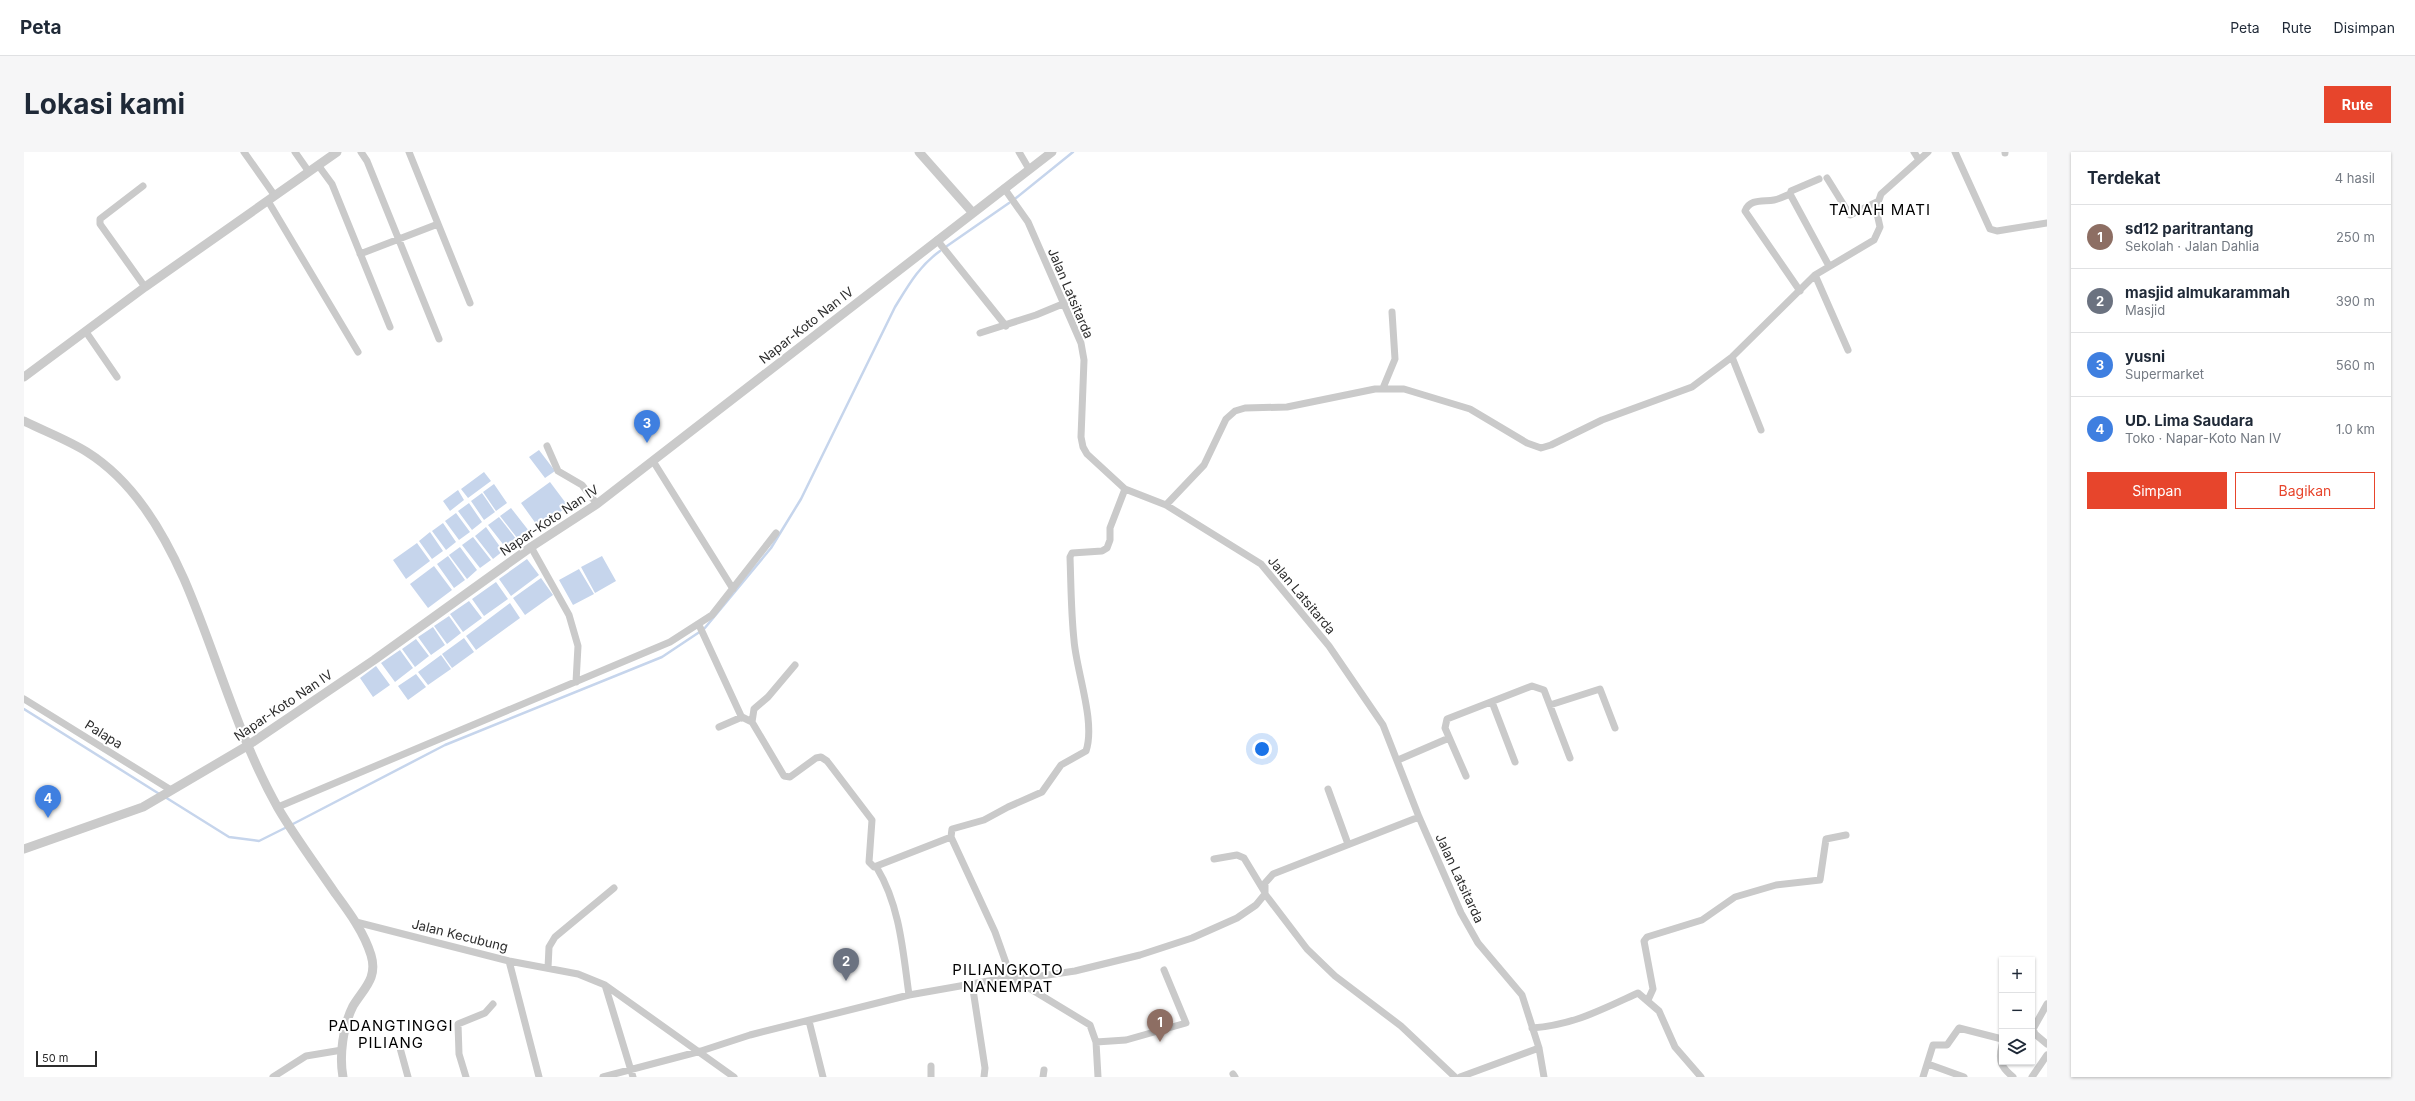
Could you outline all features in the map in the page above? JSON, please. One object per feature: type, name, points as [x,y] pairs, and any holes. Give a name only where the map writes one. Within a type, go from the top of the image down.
[{"type":"street","points":[[244,152],[358,352]]},
{"type":"street","points":[[295,152],[309,172]]},
{"type":"street","points":[[24,377],[145,287],[337,152]]},
{"type":"street","points":[[361,152],[367,161],[439,339]]},
{"type":"street","points":[[409,152],[470,303]]},
{"type":"street","points":[[919,152],[973,213]]},
{"type":"street","points":[[1019,152],[1029,169]]},
{"type":"street","name":"Napar-Koto Nan IV","points":[[24,849],[143,808],[247,746],[374,660],[531,547],[597,504],[1052,152]]},
{"type":"street","points":[[1914,152],[1919,160]]},
{"type":"street","points":[[1166,505],[1204,465],[1212,452],[1222,426],[1230,414],[1235,411],[1258,407],[1287,406],[1383,388],[1404,389],[1450,401],[1485,417],[1533,447],[1541,448],[1551,445],[1602,420],[1692,387],[1732,357],[1816,275],[1876,238],[1880,227],[1876,213],[1877,202],[1885,189],[1928,152]]},
{"type":"street","points":[[1955,152],[1990,229],[1997,231],[2047,223]]},
{"type":"street","points":[[318,166],[332,184],[390,327]]},
{"type":"street","points":[[1827,178],[1850,215],[1877,202]]},
{"type":"street","points":[[1800,291],[1745,211],[1752,203],[1765,199],[1772,200],[1790,194],[1791,191],[1819,179]]},
{"type":"street","points":[[143,186],[100,219],[100,224],[145,287]]},
{"type":"street","name":"Jalan Latsitarda","points":[[1004,188],[1028,222],[1079,337],[1084,360],[1081,437],[1083,447],[1123,493],[1166,505],[1241,550],[1269,572],[1329,646],[1383,725],[1398,760],[1419,817],[1461,913],[1485,954],[1517,988],[1539,1048],[1544,1077]]},
{"type":"street","points":[[1790,194],[1829,266]]},
{"type":"street","points":[[360,254],[438,224]]},
{"type":"street","points":[[937,240],[1006,326]]},
{"type":"street","points":[[1816,275],[1848,350]]},
{"type":"street","points":[[980,333],[1006,326],[1065,303]]},
{"type":"street","points":[[1383,388],[1395,358],[1392,312]]},
{"type":"street","points":[[86,332],[117,377]]},
{"type":"street","points":[[1732,357],[1761,430]]},
{"type":"street","points":[[24,421],[85,451],[99,460],[128,487],[144,508],[172,552],[186,583],[247,746],[278,807],[291,830],[356,922],[372,955],[374,972],[370,983],[353,1007],[342,1050],[343,1077]]},
{"type":"street","points":[[547,446],[558,471],[582,485],[597,504]]},
{"type":"street","points":[[653,461],[733,589]]},
{"type":"street","points":[[1098,1077],[1096,1042],[1093,1029],[1081,1019],[1011,977],[995,932],[951,837],[952,829],[984,820],[1008,807],[1042,792],[1061,765],[1086,752],[1087,718],[1085,694],[1074,641],[1070,557],[1072,554],[1102,551],[1107,548],[1110,540],[1110,528],[1123,493]]},
{"type":"street","points":[[278,807],[701,629],[776,532]]},
{"type":"street","points":[[531,547],[570,615],[578,646],[576,682]]},
{"type":"street","points":[[701,629],[742,718]]},
{"type":"street","points":[[752,722],[754,709],[768,697],[795,665]]},
{"type":"street","points":[[1466,776],[1445,728],[1447,719],[1532,686],[1544,690],[1570,758]]},
{"type":"street","points":[[1550,705],[1600,689],[1615,728]]},
{"type":"street","name":"Palapa","points":[[24,699],[170,791]]},
{"type":"street","points":[[1492,702],[1515,762]]},
{"type":"street","points":[[719,727],[742,718],[752,722],[784,776],[790,777],[816,758],[820,757],[827,761],[870,816],[873,825],[869,862],[871,866],[877,868],[888,886],[897,917],[909,995]]},
{"type":"street","points":[[1398,760],[1449,738]]},
{"type":"street","points":[[1328,789],[1348,844]]},
{"type":"street","points":[[603,1077],[701,1051],[750,1035],[909,995],[1011,977],[1041,976],[1075,971],[1162,949],[1237,918],[1256,905],[1265,892],[1265,883],[1273,874],[1419,817]]},
{"type":"street","points":[[1648,1000],[1653,989],[1644,941],[1647,937],[1702,920],[1730,899],[1742,895],[1776,885],[1820,880],[1826,839],[1846,835]]},
{"type":"street","points":[[877,868],[951,837]]},
{"type":"street","points":[[1214,859],[1237,855],[1244,858],[1265,892],[1307,949],[1323,966],[1424,1046],[1455,1077]]},
{"type":"street","points":[[548,968],[549,947],[554,937],[614,888]]},
{"type":"street","name":"Jalan Kecubung","points":[[356,922],[509,961],[578,974],[605,985],[701,1051],[734,1077]]},
{"type":"street","points":[[509,961],[539,1077]]},
{"type":"street","points":[[1096,1042],[1126,1040],[1186,1023],[1164,970]]},
{"type":"street","points":[[972,983],[984,1060],[984,1077]]},
{"type":"street","points":[[605,985],[633,1077]]},
{"type":"street","points":[[1532,1028],[1558,1026],[1585,1018],[1638,994],[1648,1000],[1659,1011],[1675,1047],[1701,1077]]},
{"type":"street","points":[[466,1077],[459,1054],[458,1024],[485,1012],[494,1004]]},
{"type":"street","points":[[2047,1004],[2033,1029],[2035,1034],[2047,1044]]},
{"type":"street","points":[[809,1021],[823,1077]]},
{"type":"street","points":[[1923,1077],[1933,1045],[1947,1045],[1959,1028],[1965,1028],[1999,1038]]},
{"type":"street","points":[[400,1048],[408,1077]]},
{"type":"street","points":[[1460,1077],[1539,1048]]},
{"type":"street","points":[[273,1077],[306,1056],[342,1050]]},
{"type":"street","points":[[2032,1077],[2047,1055]]},
{"type":"street","points":[[1928,1064],[1964,1077]]},
{"type":"street","points":[[2001,1065],[2013,1077]]},
{"type":"street","points":[[931,1066],[931,1077]]},
{"type":"water","points":[[539,450],[555,471],[545,478],[529,457]]},
{"type":"water","points":[[484,472],[491,481],[468,498],[461,489]]},
{"type":"water","points":[[550,482],[568,506],[539,528],[521,503]]},
{"type":"water","points":[[494,484],[507,503],[496,511],[483,492]]},
{"type":"water","points":[[458,490],[464,500],[450,511],[443,501]]},
{"type":"water","points":[[482,493],[495,512],[484,520],[471,501]]},
{"type":"water","points":[[469,503],[482,522],[472,530],[458,511]]},
{"type":"water","points":[[511,508],[529,531],[518,539],[500,516]]},
{"type":"water","points":[[456,513],[470,532],[459,540],[445,521]]},
{"type":"water","points":[[499,517],[517,540],[506,548],[488,525]]},
{"type":"water","points":[[443,523],[456,542],[446,550],[432,531]]},
{"type":"water","points":[[486,527],[503,551],[493,559],[475,536]]},
{"type":"water","points":[[430,532],[443,551],[432,559],[419,541]]},
{"type":"water","points":[[473,537],[491,560],[480,568],[462,545]]},
{"type":"water","points":[[417,543],[430,561],[406,579],[393,560]]},
{"type":"water","points":[[460,547],[477,570],[467,579],[449,555]]},
{"type":"water","points":[[448,556],[465,580],[454,588],[437,564]]},
{"type":"water","points":[[602,556],[616,581],[595,593],[581,567]]},
{"type":"water","points":[[527,559],[539,575],[511,596],[499,579]]},
{"type":"water","points":[[434,566],[452,590],[428,608],[410,584]]},
{"type":"water","points":[[579,569],[594,594],[573,605],[559,580]]},
{"type":"water","points":[[541,578],[553,595],[525,615],[513,598]]},
{"type":"water","points":[[496,582],[508,599],[484,616],[472,599]]},
{"type":"water","points":[[469,601],[482,618],[463,632],[450,614]]},
{"type":"water","points":[[510,603],[520,618],[476,650],[466,636]]},
{"type":"water","points":[[449,616],[461,633],[447,644],[434,626]]},
{"type":"water","points":[[433,627],[445,645],[431,655],[418,637]]},
{"type":"water","points":[[464,638],[474,652],[452,668],[442,654]]},
{"type":"water","points":[[416,639],[429,656],[415,667],[402,649]]},
{"type":"water","points":[[400,650],[413,668],[395,682],[381,663]]},
{"type":"water","points":[[441,655],[451,669],[428,685],[418,672]]},
{"type":"water","points":[[376,666],[390,685],[373,697],[360,678]]},
{"type":"water","points":[[416,674],[426,687],[408,700],[398,686]]},
{"type":"waterway","points":[[1016,198],[1073,152]]},
{"type":"waterway","points":[[947,246],[1009,203]]},
{"type":"waterway","points":[[291,825],[445,745],[662,657],[704,629],[771,548],[801,499],[895,307],[909,284],[920,270],[940,251]]},
{"type":"waterway","points":[[24,709],[161,795]]},
{"type":"waterway","points":[[165,797],[229,837],[259,841],[287,827]]},
{"type":"place","name":"yusni","points":[[647,443]]},
{"type":"place","name":"UD. Lima Saudara","points":[[48,818]]},
{"type":"place","name":"masjid almukarammah","points":[[846,981]]},
{"type":"place","name":"sd12 paritrantang","points":[[1160,1042]]},
{"type":"district","name":"TANAH MATI","points":[[1880,210]]},
{"type":"district","name":"PILIANGKOTO NANEMPAT","points":[[1008,978]]},
{"type":"district","name":"PADANGTINGGI PILIANG","points":[[391,1034]]}]
